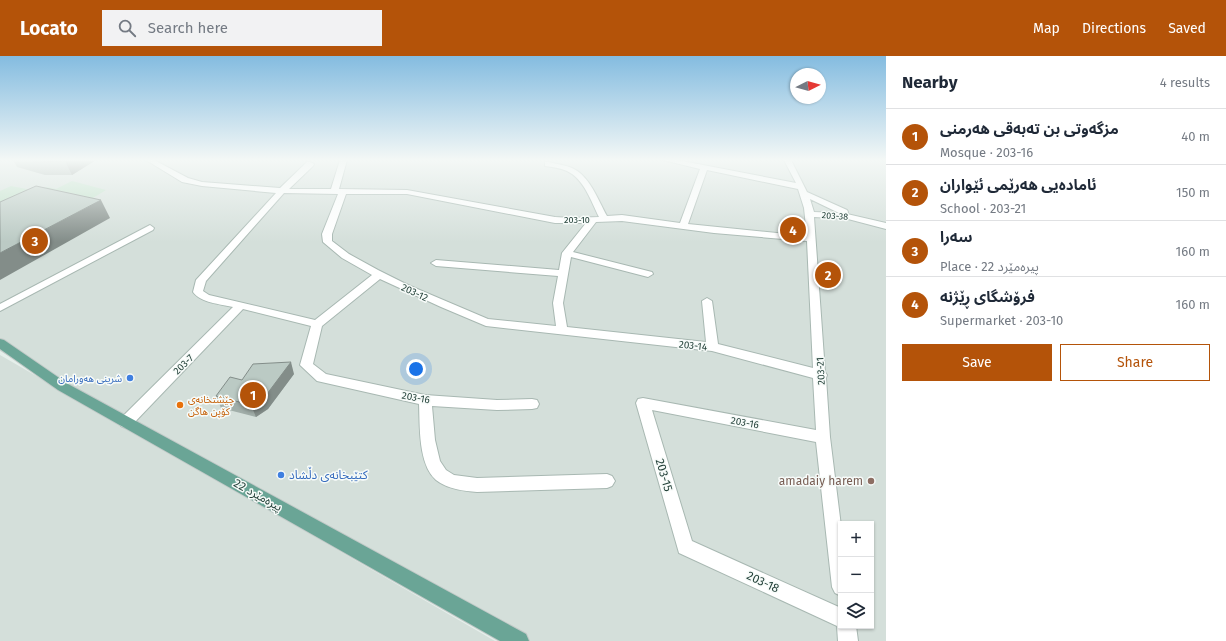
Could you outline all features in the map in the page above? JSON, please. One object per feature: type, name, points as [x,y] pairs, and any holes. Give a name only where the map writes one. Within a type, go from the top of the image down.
[{"type":"main road","name":"22 پیرەمێرد","points":[[0,343],[63,387],[519,641]]},
{"type":"street","name":"203-10","points":[[235,187],[282,191],[407,192],[543,218],[572,221],[622,218],[714,230],[812,239]]},
{"type":"street","points":[[286,187],[201,280],[198,292],[205,297],[316,324],[379,275]]},
{"type":"street","name":"203-12","points":[[340,187],[327,234],[328,242],[347,256],[379,275],[461,313],[486,322],[562,331]]},
{"type":"street","points":[[586,187],[604,219]]},
{"type":"street","points":[[683,226],[697,187]]},
{"type":"street","name":"203-38","points":[[792,187],[804,190],[860,219]]},
{"type":"street","name":"203-21","points":[[802,187],[810,215],[821,375],[823,437],[838,565]]},
{"type":"street","name":"203-38","points":[[810,215],[828,214],[860,219],[886,226]]},
{"type":"street","points":[[562,331],[558,303],[567,253],[593,220]]},
{"type":"street","points":[[0,308],[150,228]]},
{"type":"street","points":[[567,253],[648,274]]},
{"type":"street","points":[[436,263],[563,273]]},
{"type":"street","points":[[707,301],[712,347]]},
{"type":"street","name":"203-7","points":[[126,422],[241,306]]},
{"type":"street","name":"203-16","points":[[316,324],[306,365],[322,378],[425,400],[497,405],[532,404]]},
{"type":"street","name":"203-14","points":[[562,331],[712,347],[821,375]]},
{"type":"street","points":[[425,400],[429,446],[433,465],[441,475],[459,483],[477,486],[608,480]]},
{"type":"street","name":"203-16","points":[[644,403],[823,437]]},
{"type":"street","name":"203-15","points":[[644,403],[685,547]]},
{"type":"street","name":"203-18","points":[[685,547],[838,617]]},
{"type":"street","points":[[846,629],[848,641]]},
{"type":"shaded area","points":[[0,187],[886,187],[886,641],[508,641],[0,351]]},
{"type":"shaded area","points":[[0,355],[495,641],[0,641]]},
{"type":"green space","points":[[8,187],[18,187],[37,191],[46,187],[56,189],[59,187],[96,187],[106,190],[78,207],[0,216],[0,191]]},
{"type":"building","points":[[33,187],[42,187],[101,200],[0,253],[0,202]]},
{"type":"building","points":[[291,362],[264,398],[251,405],[216,396],[230,377],[242,380],[253,364]]},
{"type":"place","name":"فرۆشگای ڕێژنە","points":[[793,230]]},
{"type":"place","name":"سەرا","points":[[35,241]]},
{"type":"place","name":"ئامادەیی ھەرێمی ئێواران","points":[[828,275]]},
{"type":"place","name":"شرینی هەورامان","points":[[130,378]]},
{"type":"place","name":"مزگەوتی بن تەبەقی هەرمنی","points":[[253,395]]},
{"type":"place","name":"چێشتخانە‌ی كۆپن ھاگن","points":[[180,405]]},
{"type":"place","name":"کتێبخانەی دڵشاد","points":[[281,475]]},
{"type":"place","name":"amadaiy harem","points":[[871,481]]}]
